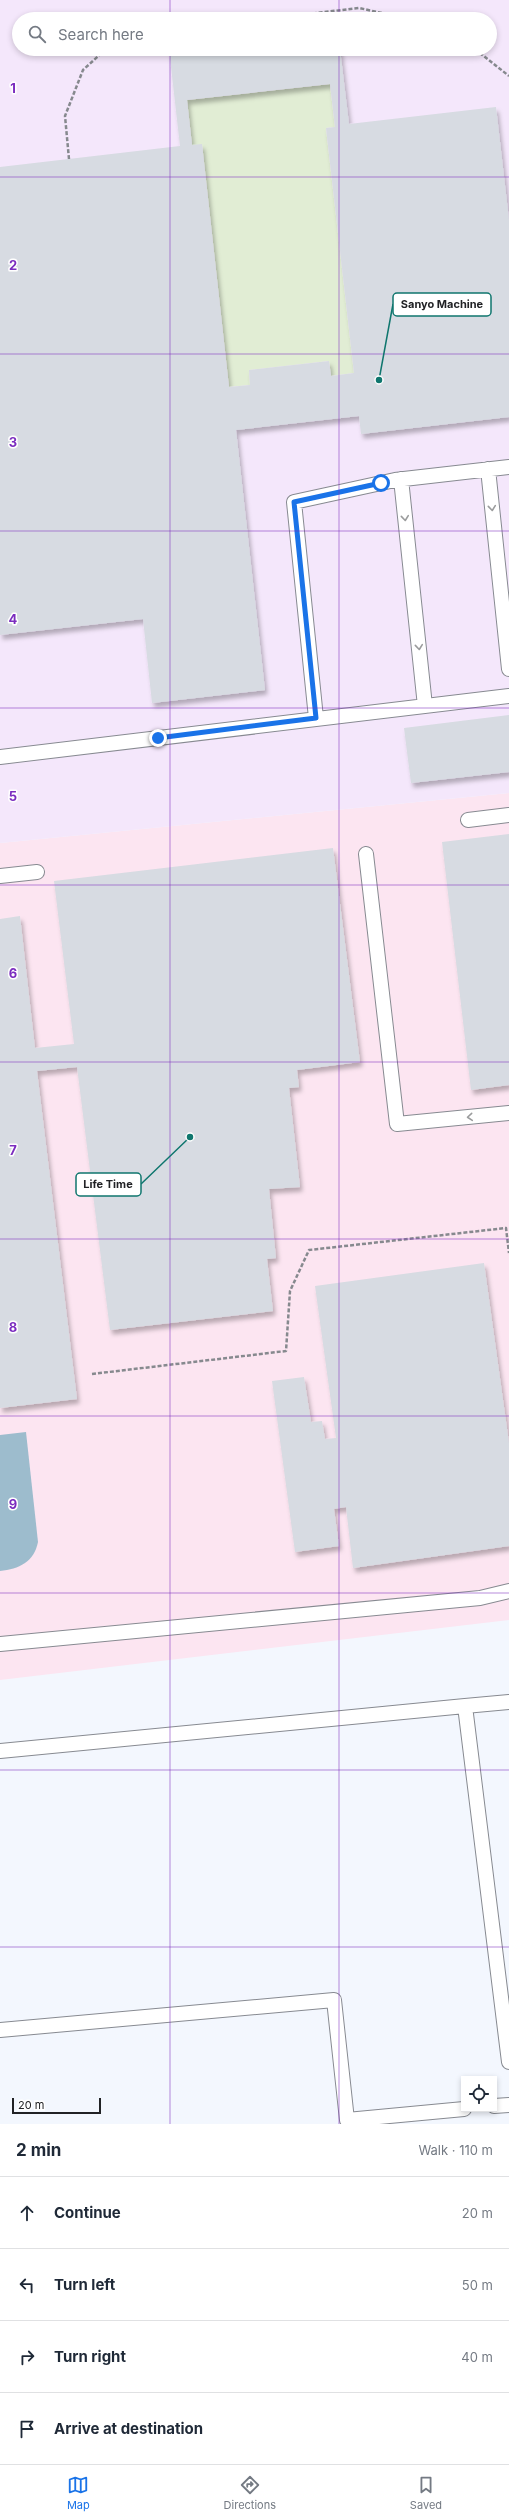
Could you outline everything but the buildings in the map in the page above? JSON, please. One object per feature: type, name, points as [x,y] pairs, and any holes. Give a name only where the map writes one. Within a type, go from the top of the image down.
[{"type":"lane","points":[[316,718],[294,502],[401,479],[509,467]]},
{"type":"lane","points":[[488,469],[509,670]]},
{"type":"lane","points":[[401,479],[425,706]]},
{"type":"lane","points":[[0,757],[509,696]]},
{"type":"lane","points":[[468,820],[509,815]]},
{"type":"lane","points":[[366,854],[397,1124],[509,1113]]},
{"type":"lane","points":[[0,876],[37,872]]},
{"type":"lane","points":[[0,1644],[480,1598],[509,1591]]},
{"type":"lane","points":[[0,1751],[509,1702]]},
{"type":"lane","points":[[465,1706],[509,2062]]},
{"type":"lane","points":[[0,2030],[334,2000],[347,2120],[461,2109]]},
{"type":"lane","points":[[497,2106],[509,2104]]},
{"type":"path","points":[[325,12],[359,8],[377,12]]},
{"type":"path","points":[[69,159],[65,116],[83,70],[98,56]]},
{"type":"path","points":[[484,56],[509,76]]},
{"type":"path","points":[[92,1374],[286,1351],[290,1291],[309,1250],[506,1228],[509,1253]]},
{"type":"shaded area","points":[[0,0],[509,0],[509,793],[0,843]]},
{"type":"shaded area","points":[[509,793],[509,1620],[0,1680],[0,843]]},
{"type":"green space","points":[[330,84],[335,127],[326,128],[354,373],[331,376],[329,361],[249,370],[250,385],[229,387],[202,145],[192,145],[187,100]]},
{"type":"water","points":[[26,1432],[38,1542],[33,1555],[25,1563],[0,1571],[0,1435]]},
{"type":"place","name":"Sanyo Machine","points":[[379,380]]},
{"type":"place","name":"Life Time","points":[[190,1137]]},
{"type":"route","points":[[158,738],[316,718],[294,502],[381,483]]}]
